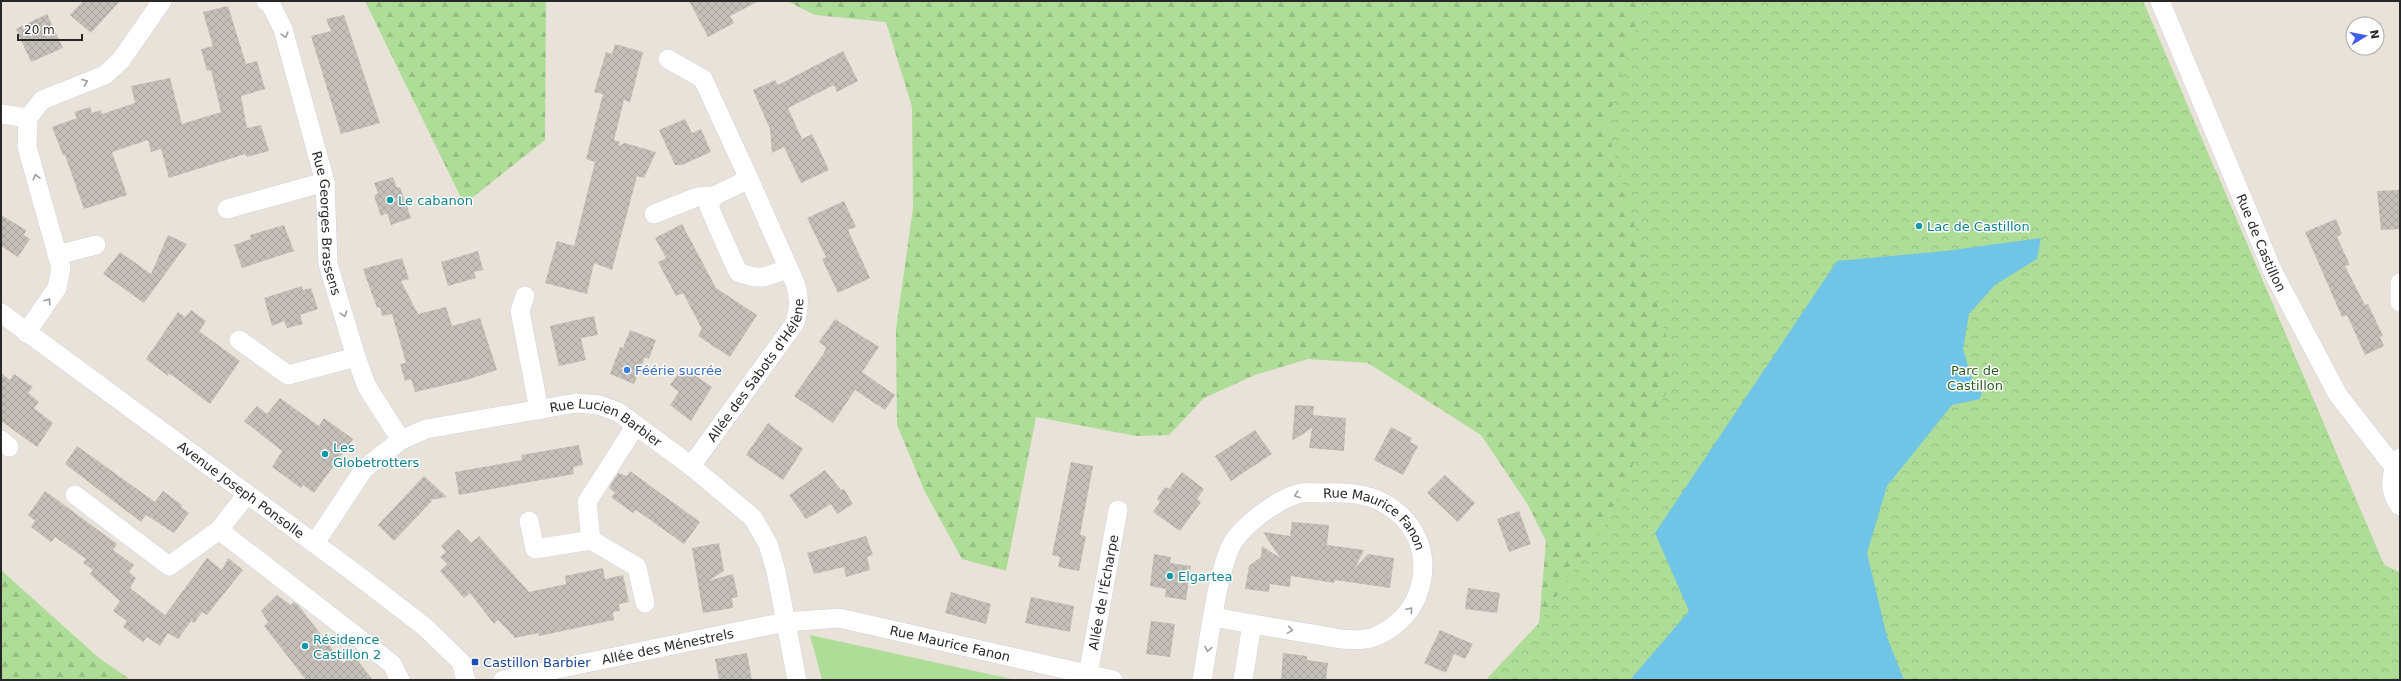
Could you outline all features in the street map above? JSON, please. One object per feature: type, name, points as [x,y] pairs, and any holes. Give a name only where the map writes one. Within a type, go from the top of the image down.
[{"type":"street","points":[[26,334],[57,288],[60,268],[27,147],[28,118],[42,100],[105,74],[121,60],[162,1]]},
{"type":"street","name":"Rue Georges Brassens","points":[[266,1],[271,5],[283,29],[325,182],[328,264],[356,357],[367,387],[401,440]]},
{"type":"street","name":"Rue de Castillon","points":[[2160,1],[2273,272],[2338,395],[2397,462]]},
{"type":"street","name":"Allée des Sabots d'Hélène","points":[[668,59],[703,79],[800,298],[795,323],[691,466]]},
{"type":"street","points":[[1,114],[28,118]]},
{"type":"street","points":[[654,214],[697,197],[714,196],[748,179]]},
{"type":"street","points":[[227,209],[325,182]]},
{"type":"street","points":[[714,196],[709,207],[738,272],[751,278],[766,277],[788,268]]},
{"type":"street","points":[[57,255],[96,245]]},
{"type":"street","points":[[2400,283],[2400,302]]},
{"type":"street","points":[[525,296],[520,311],[539,410]]},
{"type":"street","name":"Avenue Joseph Ponsolle","points":[[1,313],[26,334],[315,543],[425,627],[461,662],[466,680]]},
{"type":"street","points":[[239,340],[288,375],[356,357]]},
{"type":"street","name":"Rue Lucien Barbier","points":[[315,543],[364,469],[401,440],[426,429],[576,403],[599,405],[618,412],[636,425],[691,466],[753,518],[768,544],[797,680]]},
{"type":"street","points":[[591,540],[587,502],[636,425]]},
{"type":"street","points":[[2397,462],[2391,480],[2392,493],[2400,506]]},
{"type":"street","name":"Rue Maurice Fanon","points":[[1202,680],[1214,617],[1225,562],[1235,540],[1262,511],[1300,493],[1334,492],[1374,498],[1398,513],[1415,533],[1424,559],[1422,583],[1413,608],[1393,627],[1371,638],[1348,640],[1214,617]]},
{"type":"street","points":[[75,495],[169,566],[219,530],[247,494]]},
{"type":"street","name":"Allée de l'Écharpe","points":[[1088,675],[1118,510]]},
{"type":"street","points":[[529,521],[535,549],[591,540],[637,567],[645,604]]},
{"type":"street","points":[[219,530],[392,664],[400,680]]},
{"type":"street","name":"Rue Maurice Fanon","points":[[785,622],[839,618],[1113,680]]},
{"type":"street","name":"Allée des Ménestrels","points":[[503,680],[785,622]]},
{"type":"street","points":[[1243,680],[1252,624]]},
{"type":"green space","points":[[365,1],[546,1],[545,140],[464,204]]},
{"type":"green space","points":[[787,1],[1706,1],[2216,171],[2384,565],[2400,573],[2400,680],[1655,533],[1486,680],[1539,623],[1546,541],[1528,505],[1481,435],[1368,363],[1308,359],[1255,375],[1204,398],[1169,435],[1136,436],[1036,417],[1006,571],[962,559],[925,492],[897,425],[896,329],[913,208],[912,107],[886,22],[815,15]]},
{"type":"green space","name":"Parc de Castillon","points":[[1643,1],[2143,1],[2384,565],[2400,573],[2400,680],[1486,680],[1539,623],[1606,523],[1665,395],[1673,360],[1606,125]]},
{"type":"green space","points":[[1,570],[99,658],[131,680],[1,680]]},
{"type":"green space","points":[[810,635],[1016,680],[822,680]]},
{"type":"water","name":"Lac de Castillon","points":[[2041,238],[2037,259],[1995,285],[1969,314],[1963,349],[1973,383],[1983,387],[1980,399],[1952,405],[1887,486],[1867,553],[1887,637],[1904,680],[1630,680],[1689,611],[1655,533],[1837,261],[1945,251]]},
{"type":"building","points":[[83,1],[120,1],[91,33],[70,15]]},
{"type":"building","points":[[689,1],[759,1],[730,16],[734,23],[708,37]]},
{"type":"building","points":[[228,6],[246,64],[257,61],[265,89],[241,96],[247,128],[261,125],[269,151],[247,157],[245,154],[169,178],[161,149],[151,152],[148,140],[112,152],[127,195],[84,209],[65,155],[63,155],[52,127],[77,118],[74,112],[90,107],[92,113],[101,110],[102,114],[135,103],[131,86],[170,78],[182,124],[221,112],[211,70],[207,71],[201,49],[213,46],[203,12]]},
{"type":"building","points":[[47,14],[63,48],[31,62],[16,29]]},
{"type":"building","points":[[344,15],[380,123],[341,134],[311,36],[331,31],[326,19]]},
{"type":"building","points":[[615,44],[643,52],[630,102],[624,100],[614,140],[620,142],[619,146],[625,143],[656,152],[644,178],[637,176],[612,270],[594,263],[587,294],[545,283],[557,241],[574,246],[595,162],[586,159],[603,94],[594,92],[606,52],[612,54]]},
{"type":"building","points":[[843,51],[858,81],[837,92],[834,85],[788,108],[802,139],[812,134],[829,170],[801,183],[784,147],[772,153],[770,129],[753,90],[775,80],[778,85]]},
{"type":"building","points":[[685,119],[692,133],[701,129],[711,152],[682,165],[675,165],[659,130]]},
{"type":"building","name":"Le cabanon","points":[[393,177],[397,188],[400,187],[411,218],[391,225],[387,213],[381,216],[374,196],[378,193],[374,183]]},
{"type":"building","points":[[2400,190],[2400,229],[2381,230],[2377,191]]},
{"type":"building","points":[[844,201],[856,227],[848,230],[870,278],[838,293],[822,259],[826,257],[807,218]]},
{"type":"building","points":[[1,215],[26,230],[24,235],[30,239],[18,257],[1,246]]},
{"type":"building","points":[[2336,219],[2342,234],[2337,237],[2350,265],[2345,266],[2365,305],[2368,304],[2383,336],[2380,337],[2384,346],[2365,355],[2347,315],[2342,317],[2305,232]]},
{"type":"building","points":[[682,224],[716,288],[757,315],[730,357],[698,336],[702,329],[683,293],[676,296],[658,262],[666,258],[655,238]]},
{"type":"building","points":[[284,225],[294,251],[242,268],[234,245],[251,239],[250,235]]},
{"type":"building","points":[[168,235],[187,244],[144,303],[103,274],[120,252],[151,274]]},
{"type":"building","points":[[478,251],[483,270],[474,272],[476,278],[448,286],[441,262]]},
{"type":"building","points":[[402,258],[409,279],[401,281],[418,314],[446,307],[452,326],[480,318],[497,370],[463,381],[415,392],[411,379],[405,381],[400,364],[406,363],[392,314],[382,316],[380,307],[377,308],[363,269]]},
{"type":"building","points":[[302,286],[303,290],[311,288],[318,309],[300,315],[303,324],[287,328],[284,321],[272,326],[264,298]]},
{"type":"building","points":[[191,310],[206,321],[199,331],[240,361],[210,404],[169,373],[168,376],[146,359],[178,312],[185,317]]},
{"type":"building","points":[[594,316],[598,335],[581,338],[586,360],[559,366],[550,326]]},
{"type":"building","points":[[835,319],[879,347],[862,372],[895,395],[885,410],[855,390],[833,423],[794,396],[824,353],[826,347],[819,342]]},
{"type":"building","points":[[630,330],[656,340],[649,359],[645,357],[634,384],[610,374],[620,347],[623,348]]},
{"type":"building","points":[[683,367],[712,387],[691,421],[670,405],[679,392],[670,385]]},
{"type":"building","points":[[1,373],[10,380],[14,374],[33,387],[28,393],[39,402],[34,408],[53,423],[37,447],[1,421]]},
{"type":"building","points":[[280,398],[319,426],[324,418],[353,439],[314,493],[303,485],[301,488],[272,467],[282,451],[244,421],[257,406],[267,414]]},
{"type":"building","points":[[1295,405],[1314,406],[1313,415],[1346,418],[1344,451],[1309,448],[1312,428],[1292,441]]},
{"type":"building","points":[[768,423],[803,449],[783,480],[746,455]]},
{"type":"building","points":[[1391,427],[1412,438],[1410,442],[1418,446],[1403,475],[1374,460]]},
{"type":"building","points":[[1255,430],[1272,454],[1231,481],[1215,456]]},
{"type":"building","points":[[579,445],[583,465],[573,467],[574,474],[459,495],[455,472],[522,460],[521,455]]},
{"type":"building","points":[[77,446],[155,502],[163,491],[182,505],[181,507],[189,513],[174,533],[146,515],[141,522],[65,464]]},
{"type":"building","points":[[1071,462],[1093,466],[1080,535],[1086,536],[1079,571],[1058,567],[1060,557],[1052,555]]},
{"type":"building","points":[[825,470],[841,490],[844,489],[853,504],[837,514],[831,504],[806,519],[789,495]]},
{"type":"building","points":[[630,471],[700,522],[684,544],[636,510],[633,513],[611,497],[615,493],[609,488],[618,473],[627,476]]},
{"type":"building","points":[[1182,472],[1204,489],[1197,499],[1201,502],[1180,531],[1153,512],[1160,502],[1157,499],[1165,487],[1169,489]]},
{"type":"building","points":[[1445,475],[1475,503],[1458,522],[1427,493]]},
{"type":"building","points":[[424,476],[447,497],[430,500],[432,501],[394,541],[378,525]]},
{"type":"building","points":[[45,491],[117,544],[113,550],[134,565],[129,572],[136,578],[130,588],[165,615],[207,558],[222,570],[228,558],[243,570],[207,615],[202,612],[194,623],[191,621],[178,639],[168,633],[160,646],[147,637],[143,642],[123,627],[127,621],[113,611],[120,601],[90,574],[93,570],[83,563],[86,559],[55,537],[51,542],[31,527],[35,521],[28,515]]},
{"type":"building","points":[[1519,511],[1531,544],[1509,552],[1497,519]]},
{"type":"building","points":[[1292,522],[1329,525],[1327,545],[1364,550],[1355,568],[1368,554],[1394,558],[1390,588],[1335,580],[1334,583],[1291,576],[1290,587],[1270,584],[1269,592],[1245,589],[1249,566],[1261,557],[1262,546],[1280,558],[1263,532],[1290,536]]},
{"type":"building","points":[[458,529],[471,543],[479,536],[529,592],[566,584],[565,576],[603,568],[605,579],[623,575],[629,602],[619,604],[620,611],[613,612],[614,620],[539,636],[538,633],[515,638],[498,620],[494,624],[470,593],[464,598],[440,571],[447,564],[440,557],[446,552],[441,546]]},
{"type":"building","points":[[866,536],[873,555],[867,557],[870,570],[846,577],[844,567],[814,574],[807,553]]},
{"type":"building","points":[[719,543],[724,571],[708,581],[733,574],[738,597],[732,598],[733,608],[703,613],[692,548]]},
{"type":"building","name":"Elgartea","points":[[1154,554],[1171,557],[1170,563],[1191,566],[1186,600],[1165,597],[1166,589],[1150,586]]},
{"type":"building","points":[[1468,588],[1500,593],[1497,613],[1465,609]]},
{"type":"building","points":[[951,592],[991,604],[986,624],[945,613]]},
{"type":"building","name":"Résidence Castillon 2","points":[[277,595],[291,605],[294,602],[298,605],[343,663],[354,656],[373,680],[306,680],[264,626],[268,622],[261,611]]},
{"type":"building","points":[[1031,597],[1074,606],[1070,632],[1025,623]]},
{"type":"building","points":[[1151,621],[1175,624],[1170,657],[1146,654]]},
{"type":"building","points":[[1440,630],[1473,644],[1465,659],[1454,654],[1446,673],[1424,663]]},
{"type":"building","points":[[747,653],[752,680],[719,680],[715,659]]},
{"type":"building","points":[[1283,653],[1307,656],[1307,660],[1328,663],[1326,680],[1281,680]]},
{"type":"place","name":"Le cabanon","points":[[390,200]]},
{"type":"place","name":"Lac de Castillon","points":[[1919,226]]},
{"type":"place","name":"Féérie sucrée","points":[[627,370]]},
{"type":"place","name":"Les Globetrotters","points":[[325,454]]},
{"type":"place","name":"Elgartea","points":[[1170,576]]},
{"type":"place","name":"Résidence Castillon 2","points":[[305,646]]},
{"type":"place","name":"Castillon Barbier","points":[[475,662]]}]
